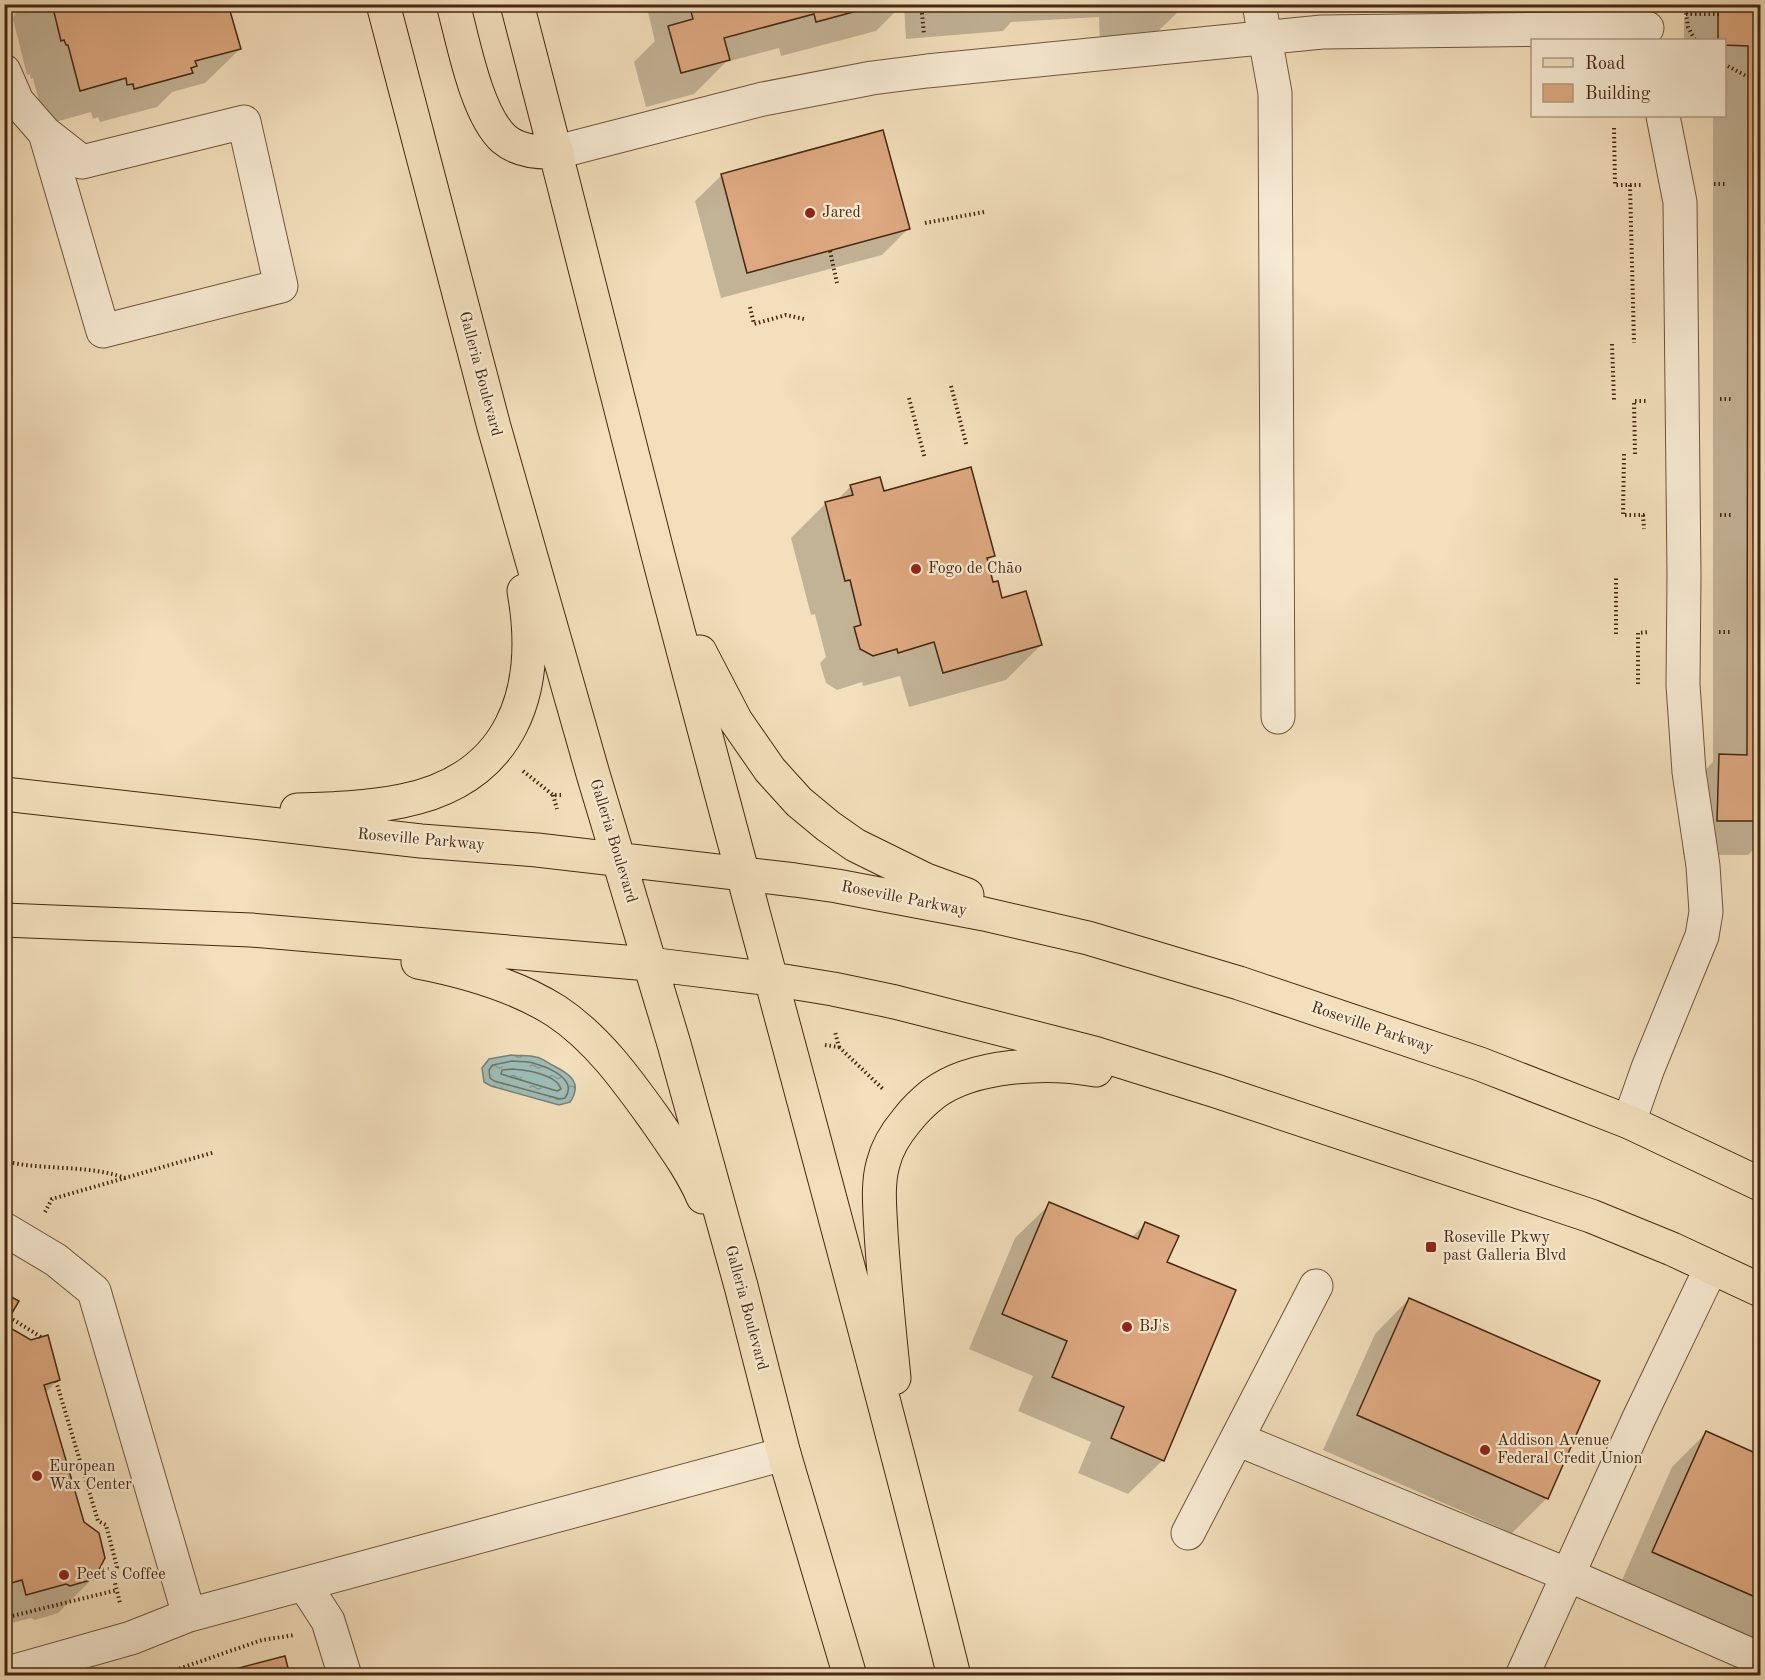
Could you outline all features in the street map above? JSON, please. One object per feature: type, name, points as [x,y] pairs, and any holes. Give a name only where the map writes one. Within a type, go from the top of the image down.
[{"type":"main road","name":"Galleria Boulevard","points":[[383,4],[494,427],[674,1044],[741,1286],[784,1454],[850,1676]]},
{"type":"main road","points":[[453,4],[477,93],[490,119],[504,138],[519,147],[538,153],[557,152]]},
{"type":"main road","points":[[517,4],[557,152],[657,550],[904,1478],[954,1676]]},
{"type":"main road","points":[[118,807],[340,809],[403,801],[453,783],[486,760],[506,736],[518,711],[525,689],[529,638],[527,606],[494,427]]},
{"type":"main road","points":[[657,550],[703,661],[724,701],[770,770],[799,802],[855,845],[926,880],[1088,938]]},
{"type":"main road","name":"Roseville Parkway","points":[[4,794],[421,841],[537,850],[744,874],[837,886],[984,914],[1088,938],[1239,983],[1458,1057],[1629,1122],[1761,1184]]},
{"type":"main road","points":[[4,920],[251,930],[649,964],[772,979],[884,1000],[1094,1053],[1216,1091],[1592,1216],[1761,1290]]},
{"type":"main road","points":[[251,930],[441,966],[479,976],[556,1011],[574,1025],[622,1073],[670,1140],[701,1193],[741,1286]]},
{"type":"main road","points":[[904,1478],[888,1324],[880,1194],[883,1163],[893,1138],[900,1128],[923,1103],[945,1087],[973,1075],[1002,1070],[1058,1065],[1080,1067],[1216,1091]]},
{"type":"lane","points":[[1259,4],[1275,93],[1278,717]]},
{"type":"lane","points":[[557,152],[763,99],[872,78],[927,71],[1322,32],[1648,24]]},
{"type":"lane","points":[[4,71],[16,101],[45,133],[82,162],[244,122],[281,286],[102,331],[45,133]]},
{"type":"lane","points":[[1629,1122],[1648,1068],[1702,936],[1706,912],[1703,866],[1689,772],[1683,685],[1680,202],[1663,117]]},
{"type":"lane","points":[[4,1228],[56,1260],[94,1291],[189,1615]]},
{"type":"lane","points":[[1522,1676],[1639,1418],[1711,1268]]},
{"type":"lane","points":[[1188,1533],[1316,1286]]},
{"type":"lane","points":[[1237,1439],[1568,1575],[1761,1659]]},
{"type":"lane","points":[[4,1674],[130,1638],[189,1615],[784,1454]]},
{"type":"lane","points":[[304,1584],[328,1621],[345,1676]]},
{"type":"path","points":[[921,4],[925,40]]},
{"type":"path","points":[[1685,4],[1688,27],[1694,39]]},
{"type":"path","points":[[1686,14],[1719,14]]},
{"type":"path","points":[[1726,65],[1748,77]]},
{"type":"path","points":[[1630,185],[1634,343]]},
{"type":"path","points":[[925,223],[984,212]]},
{"type":"path","points":[[830,250],[837,283]]},
{"type":"path","points":[[750,307],[754,324],[786,315],[804,319]]},
{"type":"path","points":[[1612,344],[1614,400]]},
{"type":"path","points":[[951,386],[967,447]]},
{"type":"path","points":[[909,398],[925,459]]},
{"type":"path","points":[[1616,576],[1616,634]]},
{"type":"path","points":[[519,768],[553,795],[568,796]]},
{"type":"path","points":[[553,795],[557,809]]},
{"type":"path","points":[[835,1032],[839,1047],[888,1094]]},
{"type":"path","points":[[824,1045],[839,1047]]},
{"type":"path","points":[[40,1220],[52,1199],[215,1152]]},
{"type":"path","points":[[4,1161],[109,1172],[125,1178]]},
{"type":"path","points":[[9,1317],[41,1337]]},
{"type":"path","points":[[56,1381],[98,1521],[106,1525],[117,1567],[113,1575],[123,1611]]},
{"type":"path","points":[[4,1616],[8,1617],[117,1590]]},
{"type":"path","points":[[158,1676],[262,1640],[296,1635]]},
{"type":"water","points":[[511,1055],[543,1059],[565,1072],[575,1084],[574,1095],[570,1102],[559,1105],[484,1082],[482,1068],[489,1059]]},
{"type":"building","points":[[52,4],[228,4],[241,49],[195,61],[197,66],[191,68],[193,73],[134,89],[133,84],[127,85],[126,78],[80,91],[68,45],[64,40],[61,41]]},
{"type":"building","points":[[689,4],[883,4],[816,22],[814,14],[724,38],[730,60],[681,73],[668,26],[693,19]]},
{"type":"building","points":[[1134,4],[1185,4],[1185,6],[1134,9]]},
{"type":"building","points":[[1718,4],[1760,4],[1760,821],[1717,821],[1719,754],[1747,755],[1748,46],[1726,45],[1726,39],[1718,39]]},
{"type":"building","points":[[883,130],[910,229],[747,273],[721,174]]},
{"type":"building","name":"Fogo de Chão","points":[[971,467],[995,556],[987,558],[993,582],[998,581],[1002,598],[1026,591],[1042,645],[943,673],[934,642],[898,653],[897,649],[873,656],[860,649],[854,627],[861,625],[850,580],[845,581],[825,502],[853,495],[850,485],[880,477],[884,491]]},
{"type":"building","name":"BJ's","points":[[1049,1202],[1138,1239],[1145,1222],[1179,1236],[1167,1262],[1236,1290],[1164,1461],[1111,1438],[1124,1407],[1052,1377],[1067,1341],[1002,1314]]},
{"type":"building","points":[[4,1293],[19,1301],[5,1325],[31,1340],[48,1335],[60,1380],[44,1385],[84,1522],[99,1533],[105,1558],[94,1579],[26,1595],[22,1580],[4,1585]]},
{"type":"building","points":[[1409,1298],[1600,1381],[1548,1499],[1357,1415]]},
{"type":"building","points":[[1706,1431],[1760,1455],[1760,1599],[1652,1552]]},
{"type":"building","points":[[285,1656],[290,1676],[217,1676],[216,1674]]},
{"type":"place","name":"Jared","points":[[810,213]]},
{"type":"place","name":"Fogo de Chão","points":[[916,569]]},
{"type":"place","name":"Roseville Pkwy past Galleria Blvd","points":[[1431,1247]]},
{"type":"place","name":"BJ's","points":[[1127,1327]]},
{"type":"place","name":"Addison Avenue Federal Credit Union","points":[[1485,1450]]},
{"type":"place","name":"European Wax Center","points":[[37,1476]]},
{"type":"place","name":"Peet's Coffee","points":[[64,1575]]}]
